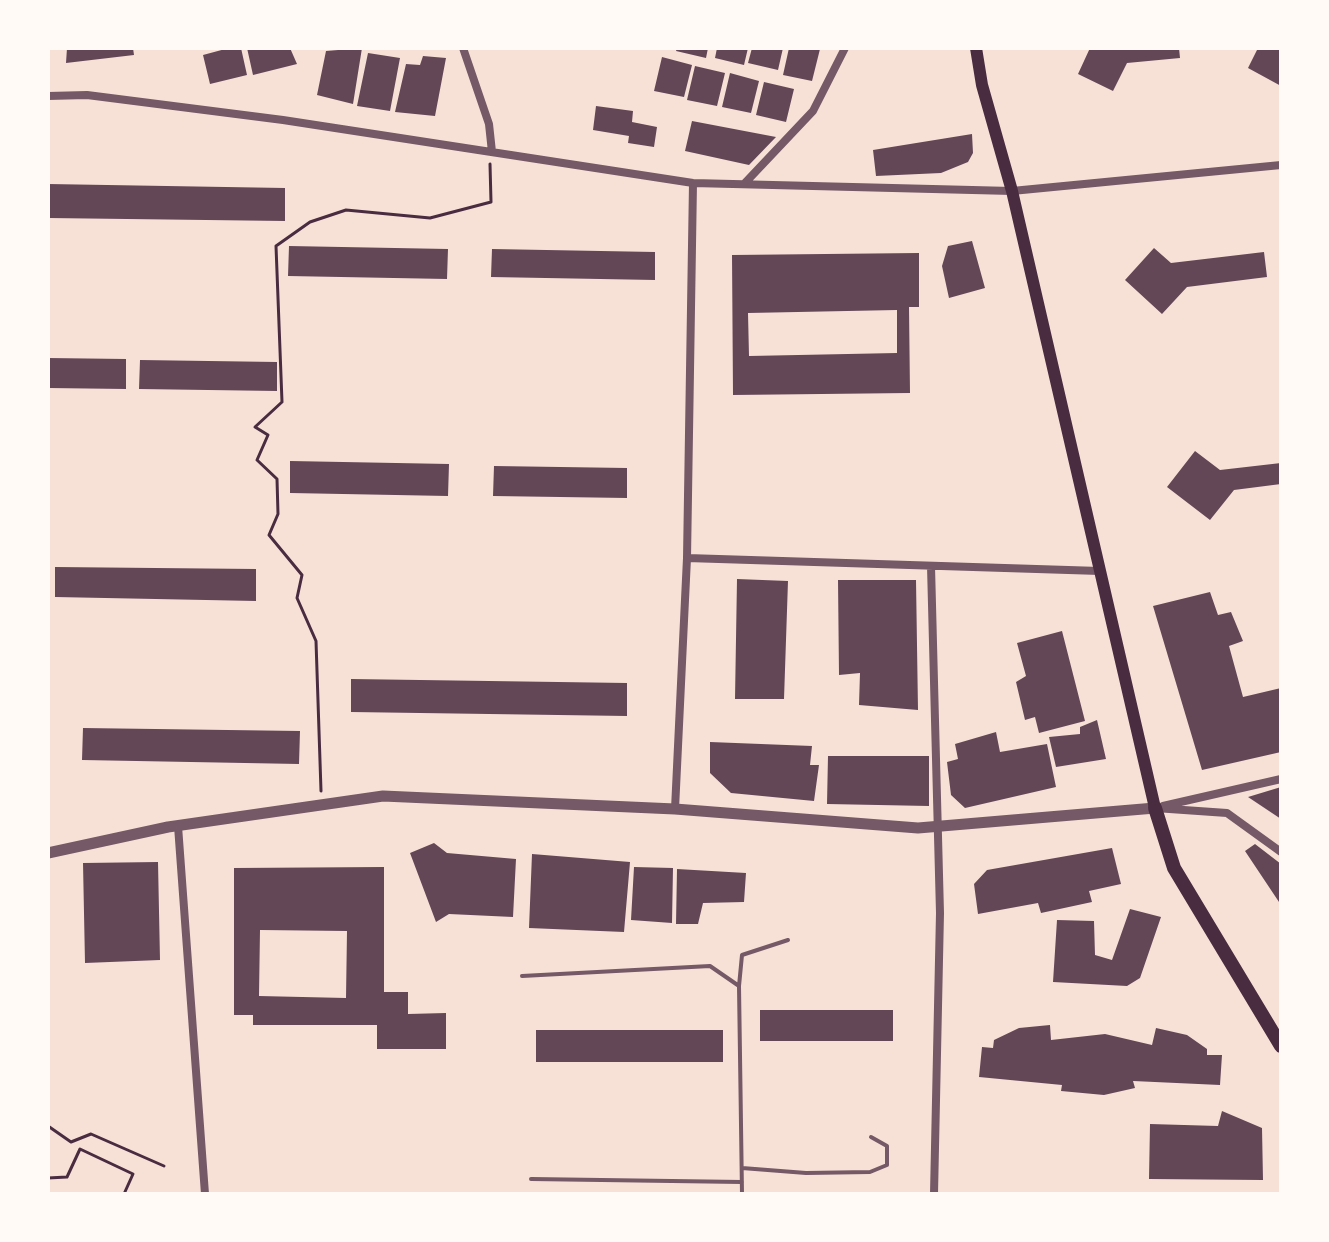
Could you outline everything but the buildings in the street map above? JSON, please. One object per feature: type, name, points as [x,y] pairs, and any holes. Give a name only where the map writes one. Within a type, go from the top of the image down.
[{"type":"main road","points":[[976,48],[982,85],[1012,191],[1155,808],[1174,868],[1281,1046]]},
{"type":"street","points":[[463,48],[489,124],[492,152]]},
{"type":"street","points":[[744,184],[813,111],[845,48]]},
{"type":"street","points":[[48,96],[87,95],[138,101],[693,183],[1012,191],[1281,165]]},
{"type":"street","points":[[675,809],[687,558],[693,183]]},
{"type":"street","points":[[687,558],[1100,571]]},
{"type":"street","points":[[931,566],[940,913],[934,1194]]},
{"type":"street","points":[[48,853],[178,826],[383,796],[675,809],[918,828],[1155,808],[1281,779]]},
{"type":"street","points":[[1155,808],[1227,813],[1281,852]]},
{"type":"street","points":[[178,826],[205,1194]]},
{"type":"lane","points":[[742,1194],[739,986],[742,955],[788,940]]},
{"type":"lane","points":[[522,976],[710,966],[739,986]]},
{"type":"lane","points":[[742,1168],[806,1173],[870,1172],[887,1165],[887,1146],[871,1137]]},
{"type":"lane","points":[[531,1179],[742,1182]]},
{"type":"path","points":[[321,794],[316,641],[297,598],[302,575],[269,535],[278,514],[277,479],[257,460],[268,435],[255,427],[282,402],[276,246],[310,222],[346,210],[430,218],[491,202],[490,164]]},
{"type":"path","points":[[48,1126],[71,1142],[91,1134],[164,1166]]},
{"type":"path","points":[[48,1178],[67,1177],[80,1149],[133,1174],[124,1194]]}]
